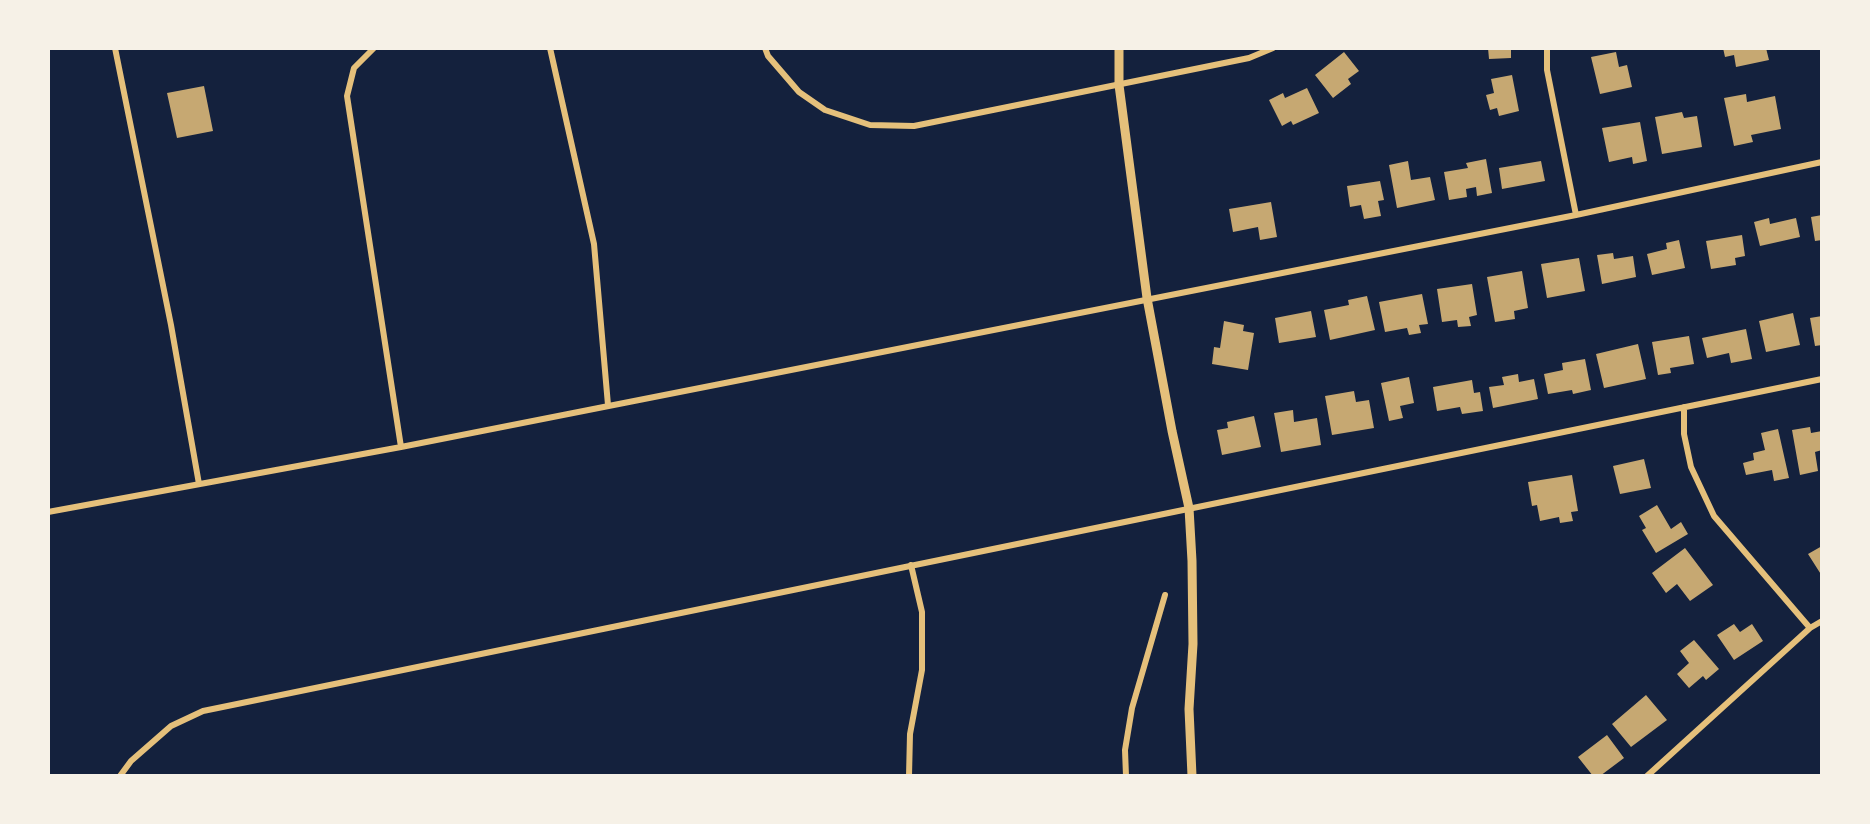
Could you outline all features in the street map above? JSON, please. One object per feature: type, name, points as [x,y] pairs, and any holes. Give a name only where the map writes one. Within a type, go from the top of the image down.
[{"type":"main road","points":[[1119,48],[1119,85],[1148,298],[1172,431],[1189,508],[1193,644],[1189,710],[1191,776]]},
{"type":"street","points":[[115,48],[171,324],[199,484]]},
{"type":"street","points":[[374,48],[354,68],[347,96],[400,447]]},
{"type":"street","points":[[550,48],[594,244],[608,405]]},
{"type":"street","points":[[765,48],[768,56],[799,93],[825,110],[870,126],[914,126],[1249,58],[1273,48]]},
{"type":"street","points":[[1547,48],[1547,70],[1576,215]]},
{"type":"street","points":[[48,513],[400,447],[1576,215],[1822,162]]},
{"type":"street","points":[[120,776],[131,761],[171,726],[202,711],[1822,379]]},
{"type":"street","points":[[1684,407],[1684,434],[1691,467],[1714,516],[1810,628]]},
{"type":"street","points":[[909,776],[910,734],[921,670],[922,612],[911,565]]},
{"type":"street","points":[[1126,776],[1125,750],[1132,708],[1165,595]]},
{"type":"street","points":[[1647,776],[1810,628],[1822,621]]},
{"type":"building","points":[[1488,48],[1511,48],[1511,58],[1489,59]]},
{"type":"building","points":[[1723,48],[1766,48],[1769,60],[1736,67],[1734,55],[1725,57]]},
{"type":"building","points":[[1344,52],[1359,71],[1348,79],[1351,84],[1333,98],[1315,75]]},
{"type":"building","points":[[1616,52],[1619,67],[1627,65],[1632,87],[1600,94],[1591,57]]},
{"type":"building","points":[[1512,75],[1519,111],[1499,116],[1497,108],[1490,110],[1486,95],[1494,93],[1491,79]]},
{"type":"building","points":[[204,86],[213,131],[177,138],[167,93]]},
{"type":"building","points":[[1307,88],[1319,113],[1293,125],[1291,121],[1282,126],[1269,100],[1283,93],[1285,98]]},
{"type":"building","points":[[1746,94],[1747,102],[1775,96],[1781,129],[1751,135],[1753,142],[1734,146],[1724,98]]},
{"type":"building","points":[[1682,112],[1684,118],[1697,116],[1702,147],[1662,154],[1655,117]]},
{"type":"building","points":[[1640,122],[1647,161],[1633,164],[1632,157],[1609,162],[1602,128]]},
{"type":"building","points":[[1486,159],[1492,193],[1477,196],[1476,187],[1466,189],[1467,197],[1449,200],[1444,172],[1468,168],[1466,163]]},
{"type":"building","points":[[1408,161],[1411,180],[1430,177],[1435,200],[1397,208],[1389,165]]},
{"type":"building","points":[[1541,161],[1545,181],[1502,189],[1499,168]]},
{"type":"building","points":[[1380,181],[1384,200],[1378,201],[1381,216],[1364,219],[1361,205],[1350,207],[1347,186]]},
{"type":"building","points":[[1271,202],[1277,237],[1260,240],[1258,227],[1233,232],[1229,209]]},
{"type":"building","points":[[1822,215],[1822,240],[1815,241],[1811,217]]},
{"type":"building","points":[[1769,218],[1770,224],[1796,218],[1800,237],[1760,246],[1754,222]]},
{"type":"building","points":[[1742,235],[1745,256],[1735,258],[1736,265],[1711,269],[1706,241]]},
{"type":"building","points":[[1679,240],[1685,268],[1652,275],[1647,254],[1667,249],[1666,243]]},
{"type":"building","points":[[1613,253],[1614,259],[1633,256],[1636,277],[1602,284],[1597,255]]},
{"type":"building","points":[[1579,258],[1585,291],[1547,298],[1541,264]]},
{"type":"building","points":[[1522,271],[1528,308],[1514,311],[1515,319],[1495,322],[1487,277]]},
{"type":"building","points":[[1472,284],[1477,315],[1469,317],[1471,326],[1458,327],[1457,320],[1442,322],[1437,289]]},
{"type":"building","points":[[1422,294],[1428,324],[1419,325],[1421,333],[1409,335],[1407,328],[1385,332],[1379,302]]},
{"type":"building","points":[[1367,296],[1375,330],[1330,340],[1324,310],[1349,305],[1348,300]]},
{"type":"building","points":[[1311,311],[1316,337],[1279,343],[1275,318]]},
{"type":"building","points":[[1793,313],[1800,345],[1766,352],[1759,321]]},
{"type":"building","points":[[1822,316],[1822,345],[1815,346],[1810,318]]},
{"type":"building","points":[[1224,321],[1244,325],[1243,331],[1254,333],[1248,370],[1212,364],[1214,347],[1220,348]]},
{"type":"building","points":[[1746,329],[1752,359],[1731,363],[1729,353],[1707,358],[1702,338]]},
{"type":"building","points":[[1689,336],[1694,364],[1670,368],[1671,373],[1658,375],[1652,342]]},
{"type":"building","points":[[1638,344],[1646,379],[1604,388],[1596,354]]},
{"type":"building","points":[[1585,359],[1591,390],[1573,394],[1572,390],[1548,394],[1544,374],[1563,370],[1562,363]]},
{"type":"building","points":[[1518,374],[1519,382],[1534,379],[1538,399],[1493,408],[1489,387],[1504,385],[1502,377]]},
{"type":"building","points":[[1409,377],[1414,403],[1400,406],[1403,418],[1389,421],[1381,383]]},
{"type":"building","points":[[1472,380],[1474,393],[1480,392],[1483,411],[1462,414],[1460,407],[1437,411],[1433,387]]},
{"type":"building","points":[[1354,391],[1356,402],[1369,400],[1374,428],[1332,435],[1325,396]]},
{"type":"building","points":[[1293,410],[1294,422],[1317,418],[1321,445],[1281,452],[1274,413]]},
{"type":"building","points":[[1254,416],[1261,447],[1222,455],[1217,430],[1228,428],[1227,422]]},
{"type":"building","points":[[1810,427],[1811,433],[1822,431],[1822,450],[1815,452],[1818,471],[1800,475],[1792,430]]},
{"type":"building","points":[[1778,429],[1789,478],[1774,481],[1772,470],[1746,475],[1743,463],[1754,460],[1753,453],[1765,450],[1761,433]]},
{"type":"building","points":[[1644,459],[1651,488],[1620,494],[1613,466]]},
{"type":"building","points":[[1572,475],[1578,511],[1571,512],[1573,521],[1560,523],[1559,517],[1540,521],[1537,505],[1532,506],[1528,482]]},
{"type":"building","points":[[1657,505],[1671,529],[1681,522],[1688,534],[1656,553],[1642,530],[1646,528],[1639,516]]},
{"type":"building","points":[[1822,546],[1822,576],[1808,554]]},
{"type":"building","points":[[1685,548],[1713,585],[1690,601],[1677,584],[1666,593],[1652,573]]},
{"type":"building","points":[[1734,624],[1740,632],[1752,624],[1763,641],[1734,660],[1717,635]]},
{"type":"building","points":[[1694,640],[1719,669],[1706,680],[1703,676],[1689,688],[1677,674],[1689,663],[1680,651]]},
{"type":"building","points":[[1646,695],[1667,720],[1631,747],[1612,724]]},
{"type":"building","points":[[1607,735],[1624,758],[1600,776],[1593,776],[1578,757]]}]
